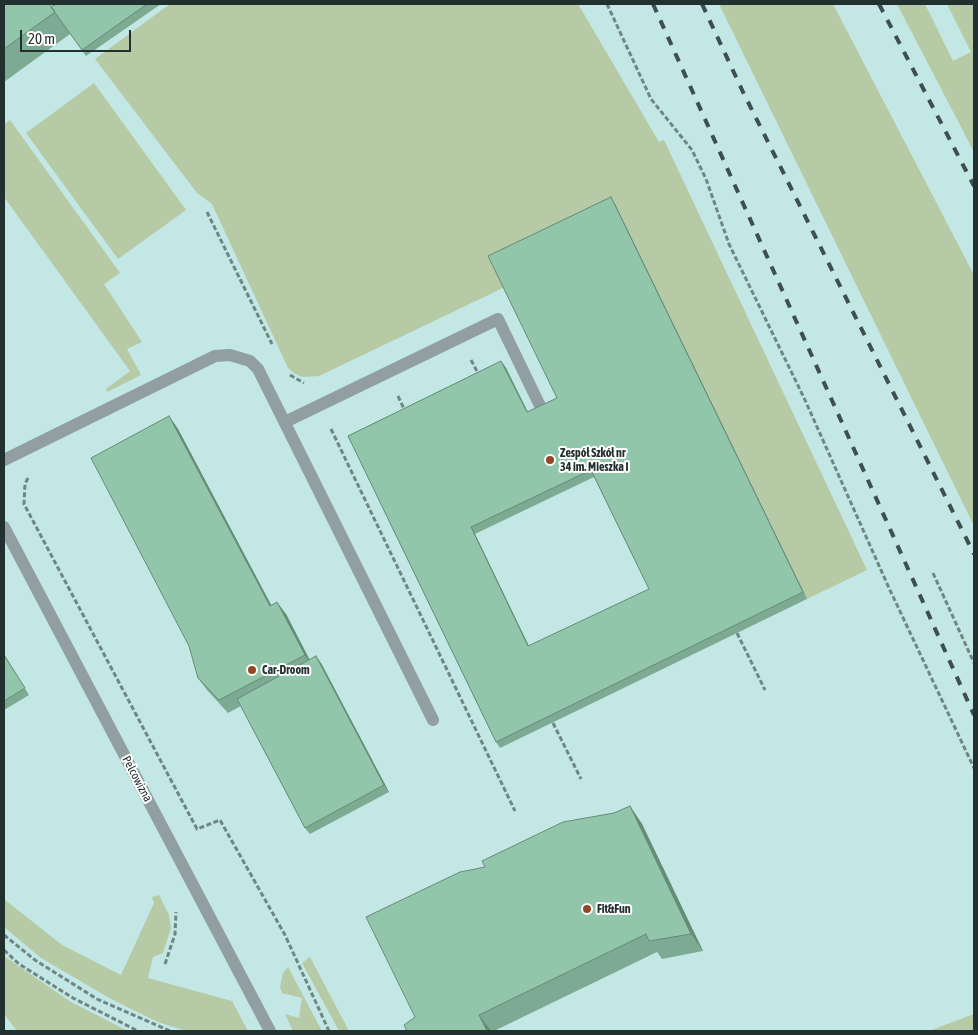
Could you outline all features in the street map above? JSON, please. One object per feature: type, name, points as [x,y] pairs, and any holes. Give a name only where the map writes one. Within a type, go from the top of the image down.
[{"type":"street","points":[[285,422],[498,319],[543,412]]},
{"type":"street","points":[[4,460],[215,356],[241,357],[254,363],[433,720]]},
{"type":"street","name":"Pelcowizna","points":[[4,527],[270,1031]]},
{"type":"path","points":[[607,4],[652,99],[692,150],[706,179],[729,244],[805,400],[889,588],[974,768]]},
{"type":"path","points":[[207,212],[276,352]]},
{"type":"path","points":[[285,369],[307,385],[320,406],[515,811]]},
{"type":"path","points":[[32,472],[25,484],[24,504],[197,829],[220,820],[285,935],[330,1031]]},
{"type":"path","points":[[933,573],[974,663]]},
{"type":"path","points":[[737,633],[765,690]]},
{"type":"path","points":[[554,723],[581,779]]},
{"type":"path","points":[[165,964],[175,934],[176,909]]},
{"type":"path","points":[[4,935],[35,960],[97,999],[170,1031]]},
{"type":"path","points":[[4,950],[19,964],[73,998],[138,1031]]},
{"type":"green space","points":[[170,4],[578,4],[659,142],[664,140],[867,570],[807,599],[615,204],[505,287],[319,376],[302,377],[294,373],[288,368],[212,204],[197,193],[95,59]]},
{"type":"green space","points":[[719,4],[833,4],[974,275],[974,526]]},
{"type":"green space","points":[[897,4],[925,4],[953,61],[971,52],[947,4],[974,4],[974,152]]},
{"type":"green space","points":[[94,83],[186,210],[118,259],[26,133]]},
{"type":"green space","points":[[10,120],[120,273],[104,284],[142,342],[127,349],[141,375],[107,392],[106,389],[130,371],[4,197],[4,124]]},
{"type":"green space","points":[[159,895],[169,915],[171,928],[163,953],[153,957],[148,978],[232,1001],[248,1031],[187,1031],[158,1022],[111,999],[41,958],[4,927],[4,899],[62,945],[121,975],[154,903],[152,897]]},
{"type":"green space","points":[[4,956],[71,1002],[128,1031],[17,1031],[4,1014]]},
{"type":"green space","points":[[310,957],[349,1031],[339,1031],[302,963]]},
{"type":"green space","points":[[288,967],[322,1031],[293,1031],[285,1014],[299,1018],[302,998],[282,993],[280,987],[283,973]]},
{"type":"green space","points":[[974,1014],[974,1031],[929,1031]]},
{"type":"building","points":[[4,4],[49,4],[55,12],[4,49]]},
{"type":"building","points":[[56,4],[147,4],[82,50],[51,7]]},
{"type":"building","name":"Zespół Szkół nr 34 im. Mieszka I","points":[[611,197],[803,592],[496,742],[348,436],[501,361],[527,412],[557,398],[488,256]],"holes":[[[591,470],[649,589],[528,646],[471,527]]]},
{"type":"building","points":[[169,416],[270,606],[277,602],[305,655],[219,700],[198,678],[189,646],[91,458]]},
{"type":"building","points":[[4,655],[25,688],[4,701]]},
{"type":"building","points":[[316,656],[384,785],[305,828],[237,699]]},
{"type":"building","points":[[630,806],[691,934],[649,941],[646,934],[479,1015],[487,1031],[407,1031],[404,1025],[415,1017],[366,917],[460,872],[485,867],[482,861],[563,822],[614,813]]},
{"type":"railway","points":[[653,4],[974,715]]},
{"type":"railway","points":[[702,4],[743,92],[974,554]]},
{"type":"railway","points":[[879,4],[974,186]]},
{"type":"place","name":"Zespół Szkół nr 34 im. Mieszka I","points":[[550,460]]},
{"type":"place","name":"Car-Droom","points":[[252,670]]},
{"type":"place","name":"Fit&Fun","points":[[587,909]]}]
